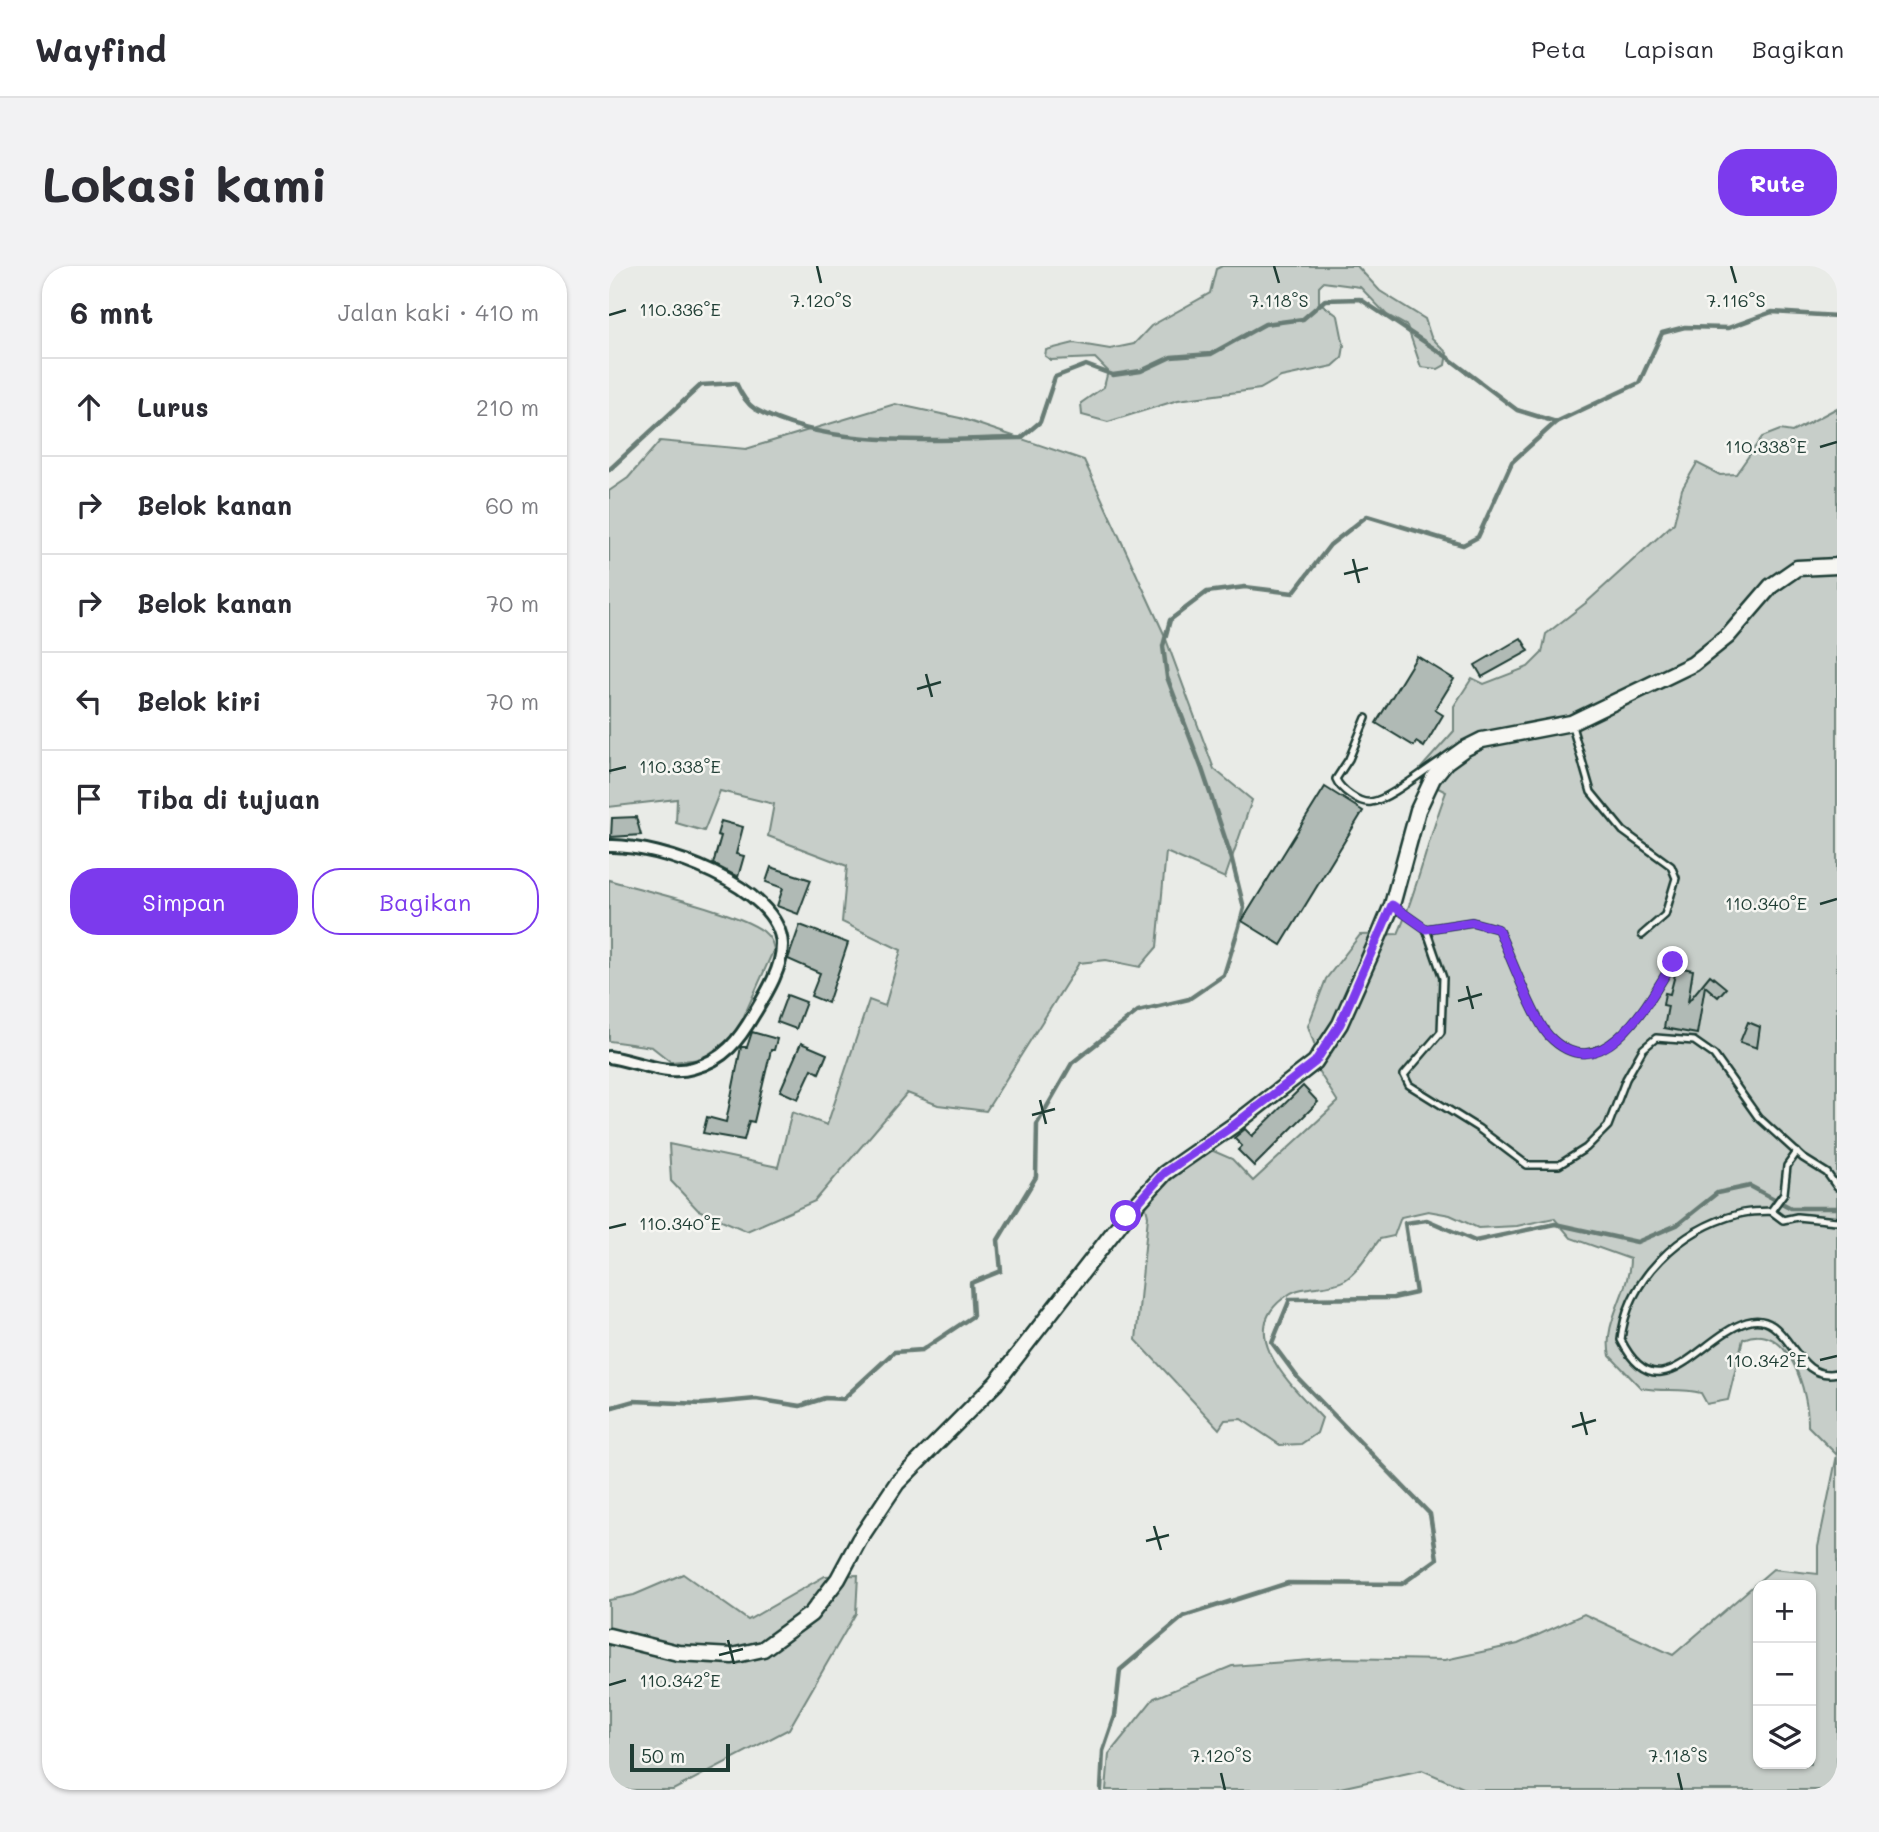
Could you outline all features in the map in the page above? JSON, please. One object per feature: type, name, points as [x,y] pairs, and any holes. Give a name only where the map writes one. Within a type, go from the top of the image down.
[{"type":"street","points":[[609,1636],[678,1653],[732,1656],[763,1649],[811,1614],[838,1579],[859,1540],[897,1483],[996,1383],[1126,1216],[1164,1173],[1234,1125],[1315,1062],[1340,1024],[1392,905],[1418,810],[1433,778],[1454,756],[1482,740],[1571,723],[1693,664],[1728,636],[1771,586],[1797,568],[1837,566]]},
{"type":"street","points":[[609,846],[649,849],[729,881],[771,914],[782,947],[768,990],[739,1040],[721,1056],[692,1069],[675,1071],[609,1057]]},
{"type":"lane","points":[[1366,718],[1349,759],[1336,779],[1342,789],[1364,802],[1378,800],[1442,760],[1454,756]]},
{"type":"lane","points":[[1571,723],[1591,792],[1623,831],[1671,866],[1676,878],[1665,915],[1642,935]]},
{"type":"lane","points":[[1392,905],[1426,929],[1443,978],[1441,1032],[1405,1075],[1409,1086],[1478,1128],[1527,1165],[1559,1166],[1586,1148],[1608,1126],[1638,1055],[1655,1038],[1667,1037],[1694,1041],[1708,1048],[1758,1117],[1797,1152],[1827,1173],[1837,1187]]},
{"type":"lane","points":[[1426,929],[1472,922],[1498,929],[1548,1035],[1571,1053],[1594,1052],[1635,1023],[1673,962]]},
{"type":"lane","points":[[1797,1152],[1787,1166],[1784,1193],[1772,1209],[1738,1214],[1712,1226],[1685,1240],[1649,1268],[1629,1304],[1621,1340],[1634,1362],[1646,1371],[1659,1373],[1681,1366],[1747,1322],[1762,1320],[1772,1323],[1809,1369],[1820,1375],[1837,1373]]},
{"type":"lane","points":[[1772,1209],[1783,1220],[1797,1217],[1837,1221]]},
{"type":"shaded area","points":[[1222,266],[1357,266],[1380,291],[1425,319],[1431,337],[1447,353],[1445,365],[1438,369],[1421,367],[1407,326],[1387,315],[1360,287],[1323,282],[1319,286],[1319,302],[1338,316],[1344,346],[1342,358],[1333,366],[1281,377],[1260,389],[1178,400],[1108,422],[1082,415],[1081,403],[1104,387],[1108,371],[1095,358],[1051,360],[1045,356],[1046,350],[1074,343],[1110,349],[1134,344],[1151,326],[1210,293],[1216,269]]},
{"type":"shaded area","points":[[895,404],[960,418],[1084,460],[1164,634],[1214,769],[1252,800],[1225,878],[1166,852],[1157,947],[1140,967],[1106,960],[1079,963],[986,1111],[938,1105],[907,1093],[815,1201],[747,1231],[698,1210],[671,1181],[669,1144],[778,1167],[792,1112],[827,1125],[869,1000],[885,1006],[901,950],[842,922],[847,866],[768,836],[774,804],[720,791],[704,831],[676,823],[677,799],[609,807],[609,491],[628,478],[660,441],[746,449]]},
{"type":"shaded area","points":[[1837,408],[1837,1455],[1808,1426],[1800,1379],[1784,1349],[1773,1340],[1759,1336],[1743,1339],[1728,1400],[1707,1404],[1701,1393],[1641,1388],[1610,1356],[1610,1331],[1626,1283],[1630,1259],[1571,1238],[1554,1218],[1517,1226],[1478,1228],[1450,1215],[1428,1211],[1401,1217],[1394,1236],[1380,1239],[1360,1266],[1345,1280],[1294,1292],[1272,1309],[1265,1325],[1266,1342],[1283,1375],[1322,1418],[1317,1433],[1301,1444],[1280,1445],[1241,1419],[1225,1420],[1219,1429],[1136,1340],[1148,1216],[1145,1204],[1182,1169],[1211,1150],[1232,1159],[1253,1181],[1338,1102],[1310,1058],[1315,1046],[1308,1026],[1326,979],[1360,935],[1398,934],[1446,792],[1421,779],[1420,769],[1454,731],[1454,706],[1472,678],[1484,684],[1528,667],[1542,653],[1546,634],[1587,602],[1674,523],[1682,489],[1697,463],[1720,475],[1736,474],[1762,437],[1780,430],[1792,432]]},
{"type":"shaded area","points":[[609,880],[733,916],[763,931],[771,941],[774,949],[736,1034],[702,1059],[671,1062],[652,1047],[609,1041]]},
{"type":"shaded area","points":[[1837,1455],[1837,1790],[1468,1790],[1422,1770],[1331,1790],[1106,1790],[1109,1754],[1154,1698],[1232,1666],[1337,1658],[1445,1660],[1518,1644],[1584,1614],[1673,1655],[1753,1586],[1753,1769],[1816,1769],[1816,1580],[1760,1580],[1773,1569],[1818,1574],[1818,1547]]},
{"type":"shaded area","points":[[683,1574],[748,1620],[825,1576],[858,1575],[856,1613],[789,1729],[673,1790],[609,1790],[609,1600],[634,1595]]},
{"type":"building","points":[[1521,638],[1529,651],[1482,677],[1475,665]]},
{"type":"building","points":[[1417,656],[1454,679],[1435,710],[1443,715],[1424,747],[1416,742],[1414,746],[1376,723]]},
{"type":"building","points":[[1325,787],[1363,811],[1281,945],[1242,921]]},
{"type":"building","points":[[636,817],[641,835],[611,837],[612,818]]},
{"type":"building","points":[[721,821],[743,827],[736,854],[744,856],[738,877],[713,864],[721,836],[717,835]]},
{"type":"building","points":[[771,867],[811,880],[798,914],[777,906],[783,888],[766,882]]},
{"type":"building","points":[[800,925],[848,943],[828,1003],[811,996],[820,973],[788,959]]},
{"type":"building","points":[[1677,967],[1693,970],[1688,1002],[1710,975],[1726,988],[1718,997],[1705,986],[1697,1034],[1664,1028],[1668,1006],[1663,1005],[1665,993],[1670,994]]},
{"type":"building","points":[[787,995],[806,1002],[796,1029],[777,1022]]},
{"type":"building","points":[[1748,1022],[1760,1027],[1757,1048],[1740,1042]]},
{"type":"building","points":[[752,1032],[777,1039],[774,1050],[771,1050],[754,1122],[749,1121],[744,1140],[703,1133],[707,1117],[726,1122],[741,1047],[747,1047]]},
{"type":"building","points":[[801,1043],[827,1054],[819,1073],[812,1069],[798,1099],[780,1091]]},
{"type":"building","points":[[1303,1086],[1318,1102],[1254,1166],[1238,1150],[1242,1146],[1234,1138],[1245,1129],[1252,1136]]},
{"type":"waterway","points":[[609,470],[701,385],[736,383],[744,398],[755,409],[784,422],[816,431],[885,439],[1021,438],[1040,422],[1055,377],[1086,365],[1113,375],[1141,371],[1171,357],[1211,354],[1265,324],[1303,319],[1325,300],[1360,299],[1447,357],[1517,410],[1556,422]]},
{"type":"waterway","points":[[609,1408],[634,1401],[702,1404],[756,1399],[800,1406],[825,1398],[843,1399],[894,1352],[922,1350],[973,1316],[971,1283],[1001,1271],[998,1240],[1036,1177],[1037,1124],[1072,1063],[1138,1011],[1189,999],[1224,975],[1244,908],[1231,856],[1167,677],[1163,646],[1170,620],[1207,592],[1245,587],[1293,593],[1330,545],[1367,516],[1463,545],[1478,537],[1512,462],[1556,422],[1639,383],[1662,333],[1685,327],[1728,328],[1772,312],[1837,316]]},
{"type":"waterway","points":[[1101,1790],[1103,1751],[1115,1716],[1120,1670],[1184,1616],[1288,1583],[1402,1584],[1437,1559],[1430,1514],[1298,1378],[1272,1343],[1290,1299],[1393,1298],[1416,1293],[1405,1223],[1427,1220],[1475,1241],[1555,1224],[1637,1242],[1677,1225],[1717,1193],[1750,1186],[1791,1208],[1837,1208]]},
{"type":"route","points":[[1126,1216],[1164,1173],[1234,1125],[1315,1062],[1340,1024],[1392,905],[1426,929],[1472,922],[1498,929],[1548,1035],[1571,1053],[1594,1052],[1635,1023],[1673,962]]}]
